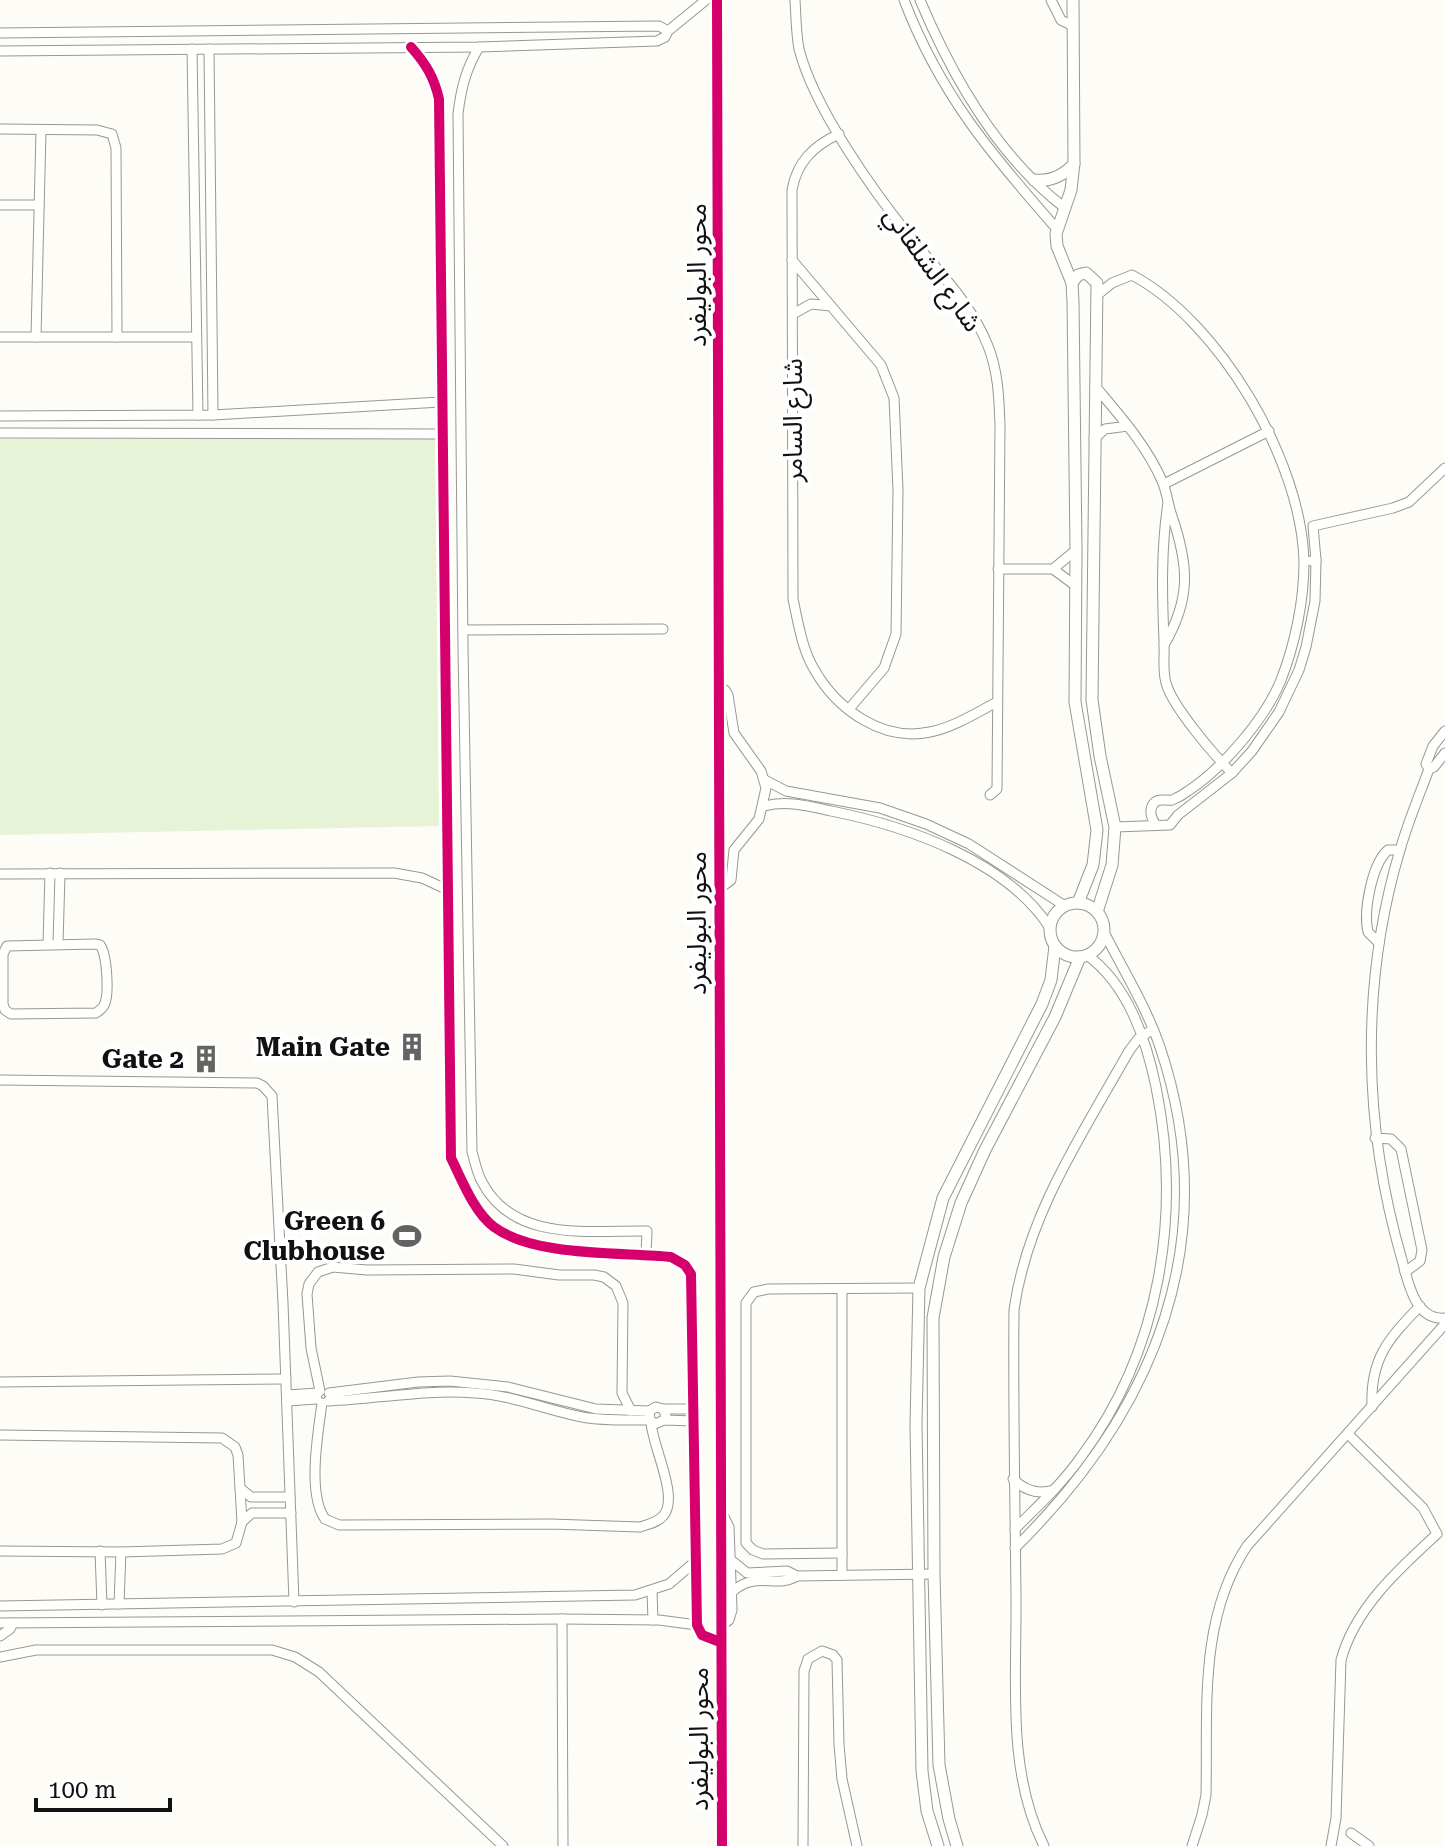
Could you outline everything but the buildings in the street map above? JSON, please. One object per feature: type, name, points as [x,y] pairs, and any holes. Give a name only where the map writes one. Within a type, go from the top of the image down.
[{"type":"street","points":[[0,51],[479,47],[657,41],[706,0]]},
{"type":"street","name":"محور البوليفرد","points":[[717,0],[722,1846]]},
{"type":"street","name":"شارع الشلقاني","points":[[795,0],[797,34],[805,66],[839,134],[884,202],[963,301],[988,347],[999,397],[997,789],[990,795]]},
{"type":"street","points":[[904,0],[931,59],[965,118],[992,155],[1056,228]]},
{"type":"street","points":[[920,0],[948,63],[962,86],[1004,146],[1034,180],[1065,208]]},
{"type":"street","points":[[1051,0],[1061,20],[1073,26]]},
{"type":"street","points":[[1073,0],[1074,163],[1071,190],[1056,228],[1057,246],[1072,283],[1075,702],[1097,830],[1093,865],[1078,903]]},
{"type":"street","points":[[0,33],[659,26],[668,31]]},
{"type":"street","points":[[280,48],[281,29]]},
{"type":"street","points":[[411,47],[430,72],[439,99],[451,1158],[492,1226],[520,1241],[545,1248],[671,1257],[691,1274],[697,1625],[702,1635],[720,1642]]},
{"type":"street","points":[[479,47],[464,78],[458,114],[472,1152],[482,1183],[505,1211],[523,1223],[554,1230],[647,1231],[646,1255]]},
{"type":"street","points":[[192,49],[198,415]]},
{"type":"street","points":[[209,49],[213,415]]},
{"type":"street","points":[[0,129],[105,130],[115,141],[117,337]]},
{"type":"street","points":[[36,337],[41,130]]},
{"type":"street","name":"شارع السامر","points":[[839,134],[812,150],[796,172],[792,190],[793,599],[813,668],[833,695],[849,709]]},
{"type":"street","points":[[1034,180],[1059,176],[1074,163]]},
{"type":"street","points":[[0,205],[39,205]]},
{"type":"street","points":[[792,260],[881,365],[892,389],[898,490],[896,634],[884,668],[849,709],[880,729],[910,734],[949,727],[997,702]]},
{"type":"street","points":[[1072,283],[1078,275],[1086,273],[1097,283],[1092,700],[1115,827],[1112,865],[1097,912]]},
{"type":"street","points":[[1096,296],[1112,283],[1132,275],[1147,284],[1201,333],[1226,362],[1269,431],[1293,500],[1304,561],[1293,643],[1280,683],[1246,735],[1221,763],[1195,786],[1170,800],[1155,802],[1150,809],[1155,824]]},
{"type":"street","points":[[793,314],[811,304],[831,306]]},
{"type":"street","points":[[0,337],[195,337]]},
{"type":"street","points":[[1094,385],[1150,457],[1164,484],[1180,542],[1186,578],[1181,611],[1164,645]]},
{"type":"street","points":[[0,416],[213,415],[441,402]]},
{"type":"street","points":[[1094,439],[1105,429],[1128,426]]},
{"type":"street","points":[[1164,484],[1269,431]]},
{"type":"street","points":[[0,433],[441,434]]},
{"type":"street","points":[[1115,827],[1155,824],[1168,827],[1178,815],[1232,773],[1273,722],[1299,670],[1312,624],[1316,560],[1313,526],[1409,502],[1445,468]]},
{"type":"street","points":[[1168,503],[1163,548],[1163,670],[1166,685],[1221,763],[1232,773]]},
{"type":"street","points":[[1053,569],[1076,550]]},
{"type":"street","points":[[1304,561],[1316,560]]},
{"type":"street","points":[[998,569],[1053,569],[1076,586]]},
{"type":"street","points":[[463,630],[663,629]]},
{"type":"street","points":[[718,689],[727,692],[734,733],[765,780],[764,806],[759,819],[734,850],[729,882],[719,889]]},
{"type":"street","points":[[1429,769],[1426,764],[1429,753],[1445,731]]},
{"type":"street","points":[[1192,1846],[1206,1795],[1210,1637],[1226,1584],[1247,1546],[1445,1321],[1434,1318],[1420,1306],[1411,1290],[1390,1218],[1375,1138],[1371,1028],[1379,943],[1400,850],[1429,769],[1445,753]]},
{"type":"street","points":[[765,780],[786,791],[857,803],[926,824],[969,844],[1065,906]]},
{"type":"street","points":[[1170,800],[1176,806],[1178,815]]},
{"type":"street","points":[[764,806],[784,802],[855,816],[941,845],[986,869],[1026,897],[1050,928],[1055,946],[1051,980],[1042,1004],[943,1198],[919,1288],[916,1409],[922,1771],[927,1811],[938,1846]]},
{"type":"street","points":[[1379,943],[1368,932],[1366,911],[1379,861],[1388,850],[1400,850]]},
{"type":"street","points":[[53,944],[55,873]]},
{"type":"street","points":[[0,874],[394,873],[422,878],[448,890]]},
{"type":"street","points":[[1015,1548],[1076,1482],[1114,1430],[1144,1373],[1169,1304],[1180,1249],[1184,1177],[1175,1106],[1153,1029],[1097,912],[1078,903],[1065,906],[1055,915],[1050,928]]},
{"type":"street","points":[[957,1846],[939,1765],[934,1574],[933,1318],[944,1257],[973,1176],[1084,956],[1097,948],[1104,932]]},
{"type":"street","points":[[53,944],[95,944],[104,949],[106,999],[101,1010],[96,1013],[8,1012],[3,1004],[4,950],[11,945],[53,944]]},
{"type":"street","points":[[1015,1529],[1054,1490],[1090,1445],[1124,1384],[1146,1327],[1161,1268],[1167,1220],[1166,1151],[1153,1067],[1143,1035],[1110,974],[1084,956],[1066,955],[1055,946]]},
{"type":"street","points":[[1044,1846],[1028,1810],[1018,1745],[1013,1479],[1014,1310],[1023,1263],[1061,1174],[1129,1051],[1153,1029]]},
{"type":"street","points":[[0,1080],[257,1083],[272,1096],[294,1602]]},
{"type":"street","points":[[1375,1138],[1391,1139],[1401,1149],[1422,1250],[1420,1261],[1405,1272]]},
{"type":"street","points":[[614,1411],[622,1393],[622,1299],[616,1286],[604,1277],[514,1269],[367,1270],[333,1267],[314,1275],[307,1294],[313,1360],[322,1397],[317,1440],[318,1507],[327,1521],[370,1527],[550,1524],[640,1527],[658,1521],[668,1507],[669,1495],[654,1439],[655,1420]]},
{"type":"street","points":[[842,1553],[763,1554],[749,1547],[745,1531],[745,1310],[754,1292],[768,1289],[919,1288]]},
{"type":"street","points":[[842,1289],[842,1575]]},
{"type":"street","points":[[1372,1407],[1374,1377],[1382,1350],[1390,1337],[1420,1306]]},
{"type":"street","points":[[0,1382],[286,1379]]},
{"type":"street","points":[[287,1398],[322,1397],[418,1382],[474,1387],[520,1400],[584,1412],[695,1421]]},
{"type":"street","points":[[622,1393],[631,1411]]},
{"type":"street","points":[[584,1412],[631,1411],[655,1420],[666,1416],[663,1409],[695,1409]]},
{"type":"street","points":[[1331,1846],[1336,1818],[1341,1660],[1346,1642],[1353,1626],[1377,1594],[1437,1534],[1423,1508],[1348,1434]]},
{"type":"street","points":[[0,1435],[222,1438],[235,1447],[238,1455],[242,1522],[236,1543],[222,1549],[0,1551]]},
{"type":"street","points":[[1013,1479],[1029,1491],[1041,1493],[1054,1490]]},
{"type":"street","points":[[240,1488],[251,1497],[290,1497]]},
{"type":"street","points":[[268,1498],[269,1513]]},
{"type":"street","points":[[720,1509],[729,1527],[732,1592],[731,1617],[721,1626]]},
{"type":"street","points":[[242,1522],[247,1515],[291,1513]]},
{"type":"street","points":[[100,1551],[102,1605]]},
{"type":"street","points":[[119,1604],[121,1552]]},
{"type":"street","points":[[731,1559],[747,1573],[787,1580],[797,1576],[934,1574]]},
{"type":"street","points":[[0,1606],[635,1595],[652,1591],[676,1579],[697,1560]]},
{"type":"street","points":[[732,1592],[747,1581],[775,1576]]},
{"type":"street","points":[[652,1591],[653,1620]]},
{"type":"street","points":[[0,1623],[562,1619],[653,1620],[697,1625]]},
{"type":"street","points":[[562,1619],[563,1846]]},
{"type":"street","points":[[0,1636],[13,1623]]},
{"type":"street","points":[[0,1657],[36,1650],[272,1650],[288,1654],[319,1672],[503,1846]]},
{"type":"street","points":[[803,1846],[804,1671],[808,1659],[822,1651],[837,1660],[840,1756],[846,1805],[857,1846]]},
{"type":"street","points":[[1351,1833],[1369,1846]]},
{"type":"green space","points":[[0,439],[435,439],[439,826],[0,835]]},
{"type":"cycle path","points":[[717,0],[722,1846]]},
{"type":"cycle path","points":[[411,47],[429,71],[439,99],[451,1158],[480,1213],[494,1227],[511,1237],[555,1248],[671,1257],[685,1265],[691,1274],[697,1625],[702,1635],[720,1642]]},
{"type":"place","name":"Main Gate","points":[[412,1047]]},
{"type":"place","name":"Gate 2","points":[[206,1059]]},
{"type":"place","name":"Green 6 Clubhouse","points":[[407,1236]]}]
